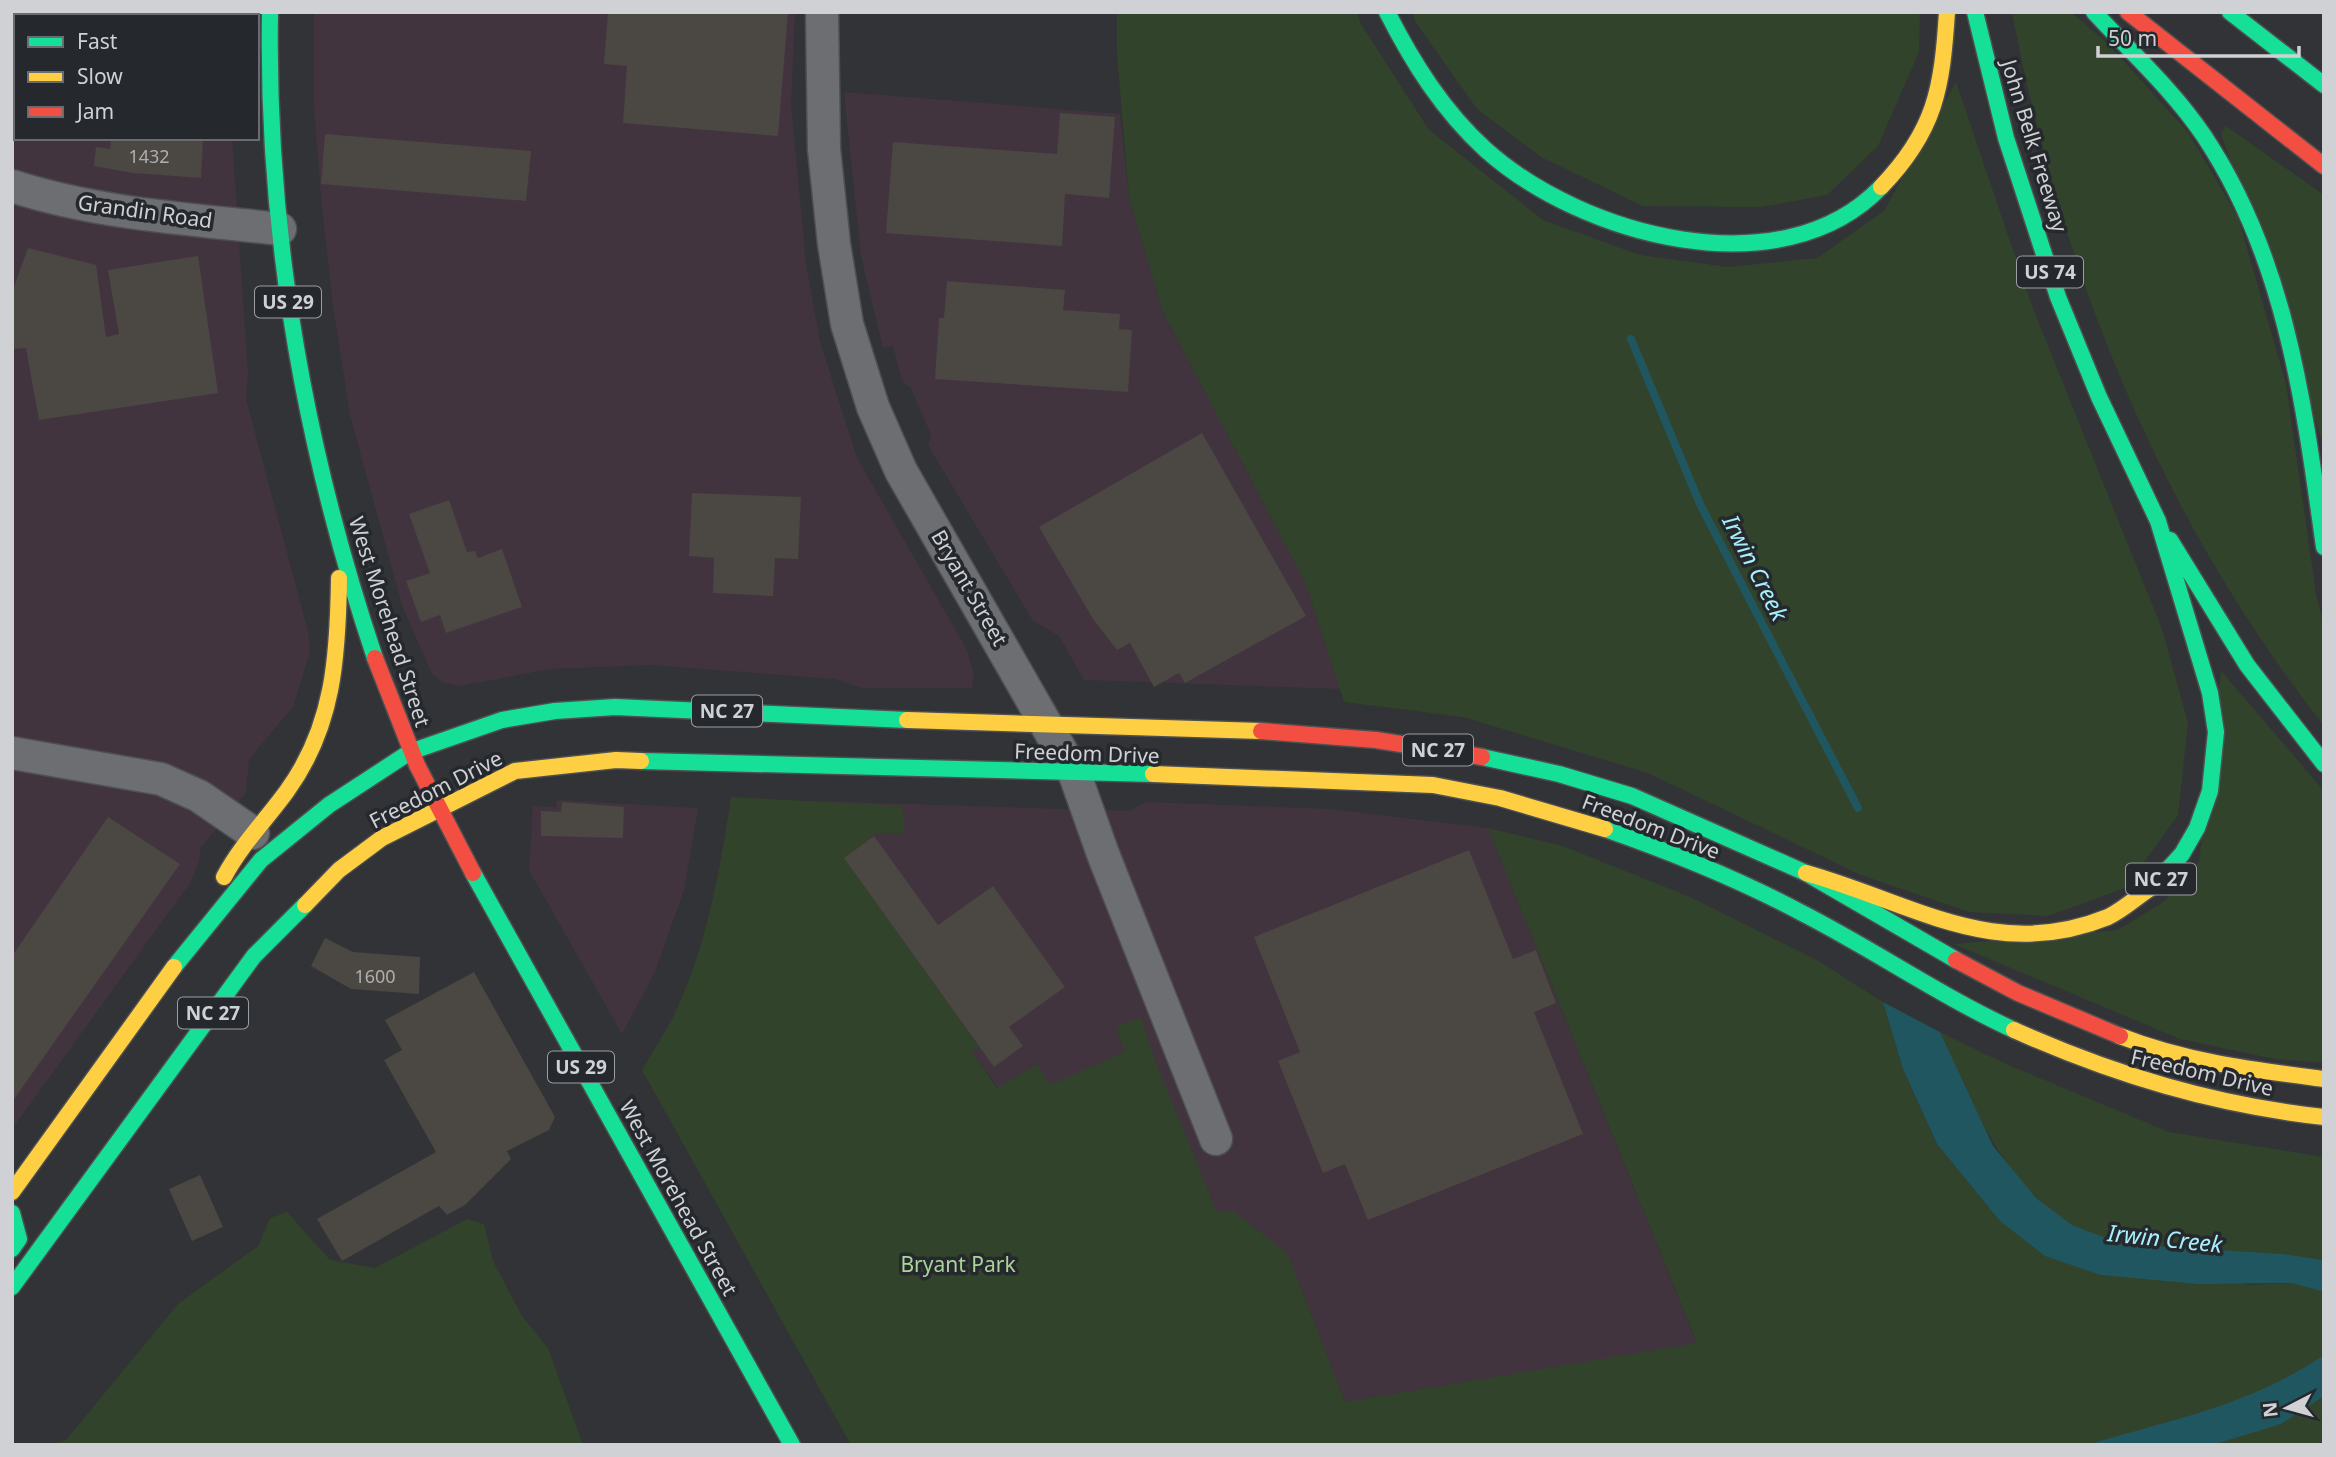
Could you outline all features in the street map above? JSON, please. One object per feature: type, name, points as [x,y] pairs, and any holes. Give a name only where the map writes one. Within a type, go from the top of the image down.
[{"type":"main road","name":"West Morehead Street","points":[[270,12],[272,134],[290,318],[340,542],[376,664],[410,752],[438,810],[792,1445]]},
{"type":"main road","points":[[1387,12],[1412,61],[1464,129],[1524,180],[1570,206],[1654,235],[1731,244],[1802,236],[1838,221],[1885,187],[1909,158],[1927,123],[1945,48],[1947,12]]},
{"type":"main road","name":"John Belk Freeway","points":[[1975,12],[2006,138],[2059,298],[2099,397],[2158,521]]},
{"type":"main road","points":[[2094,12],[2186,111],[2237,190],[2263,247],[2285,315],[2297,370],[2324,547]]},
{"type":"main road","points":[[2128,12],[2324,166]]},
{"type":"main road","points":[[2230,12],[2324,85]]},
{"type":"main road","name":"US 74","points":[[2158,521],[2247,664],[2324,764]]},
{"type":"main road","name":"NC 27","points":[[1806,873],[1856,887],[1962,927],[2005,934],[2049,935],[2092,924],[2110,916],[2157,883],[2182,854],[2197,828],[2214,771],[2216,732],[2210,694],[2158,521]]},
{"type":"main road","points":[[199,933],[227,872],[253,833],[288,789],[326,722],[337,675],[340,542]]},
{"type":"main road","name":"Freedom Drive","points":[[12,1192],[199,933],[261,860],[330,805],[410,752],[502,720],[555,711],[615,707],[1050,727],[1270,731],[1376,740],[1481,757],[1559,774],[1632,796],[1806,873],[2018,993],[2153,1049],[2227,1067],[2324,1079]]},
{"type":"main road","name":"Freedom Drive","points":[[12,1287],[254,956],[339,870],[382,838],[515,771],[616,760],[1075,775],[1357,780],[1455,788],[1609,828],[1787,905],[2002,1026],[2071,1057],[2143,1084],[2207,1100],[2324,1117]]},
{"type":"main road","points":[[12,1213],[19,1239],[12,1249]]},
{"type":"street","name":"Bryant Street","points":[[822,12],[824,149],[834,244],[847,324],[873,407],[901,471],[1050,727],[1075,775],[1102,854],[1216,1139]]},
{"type":"street","name":"Grandin Road","points":[[12,186],[55,198],[130,212],[280,229]]},
{"type":"street","points":[[12,753],[161,779],[200,796],[253,833]]},
{"type":"shaded area","points":[[12,12],[230,12],[14,14],[14,140],[232,140],[248,374],[246,399],[309,635],[310,652],[293,707],[249,759],[246,793],[201,847],[199,862],[190,883],[12,1129]]},
{"type":"shaded area","points":[[314,12],[795,12],[791,105],[806,263],[820,342],[857,458],[967,650],[974,676],[972,688],[862,688],[835,679],[651,665],[550,669],[460,686],[444,683],[432,674],[402,605],[350,415],[333,306],[321,197],[314,107]]},
{"type":"shaded area","points":[[844,92],[1120,114],[1129,197],[1163,312],[1306,584],[1340,689],[1084,680],[1059,636],[1033,621],[928,445],[931,435],[911,388],[902,381],[893,346],[883,348],[861,256]]},
{"type":"shaded area","points":[[557,800],[698,808],[684,890],[655,972],[622,1034],[529,870],[533,806],[556,807]]},
{"type":"shaded area","points":[[811,801],[1129,811],[1146,802],[1328,809],[1488,828],[1697,1344],[1345,1402],[1288,1254],[1217,1212],[1149,1048],[1050,1085],[1036,1064],[998,1088],[832,860]]},
{"type":"green space","points":[[1117,12],[1357,12],[1361,24],[1429,130],[1543,220],[1640,255],[1728,267],[1817,258],[1884,211],[1956,82],[2032,306],[2162,629],[2188,723],[2178,815],[2125,888],[2048,916],[1969,912],[1861,875],[1648,773],[1463,717],[1344,702],[1306,584],[1163,312],[1129,197],[1117,54]]},
{"type":"green space","points":[[1412,12],[1920,12],[1919,52],[1878,146],[1827,195],[1762,207],[1643,206],[1543,158],[1477,109],[1416,23]]},
{"type":"green space","points":[[2012,12],[2071,12],[2109,45],[2188,132],[2238,217],[2286,384],[2316,594],[2324,626],[2324,726],[2266,646],[2213,563],[2166,477],[2125,388],[2089,297],[2058,204],[2033,109]]},
{"type":"green space","points":[[2226,126],[2324,195],[2324,448],[2221,133]]},
{"type":"green space","points":[[2221,671],[2324,791],[2324,1063],[2275,1059],[2180,1039],[1954,944],[2118,930],[2165,901],[2199,862]]},
{"type":"green space","name":"Bryant Park","points":[[731,797],[902,806],[905,833],[876,833],[844,858],[979,1047],[972,1052],[997,1088],[1037,1064],[1050,1085],[1125,1052],[1116,1027],[1141,1017],[1154,1058],[1217,1212],[1233,1211],[1288,1254],[1345,1402],[1697,1343],[1488,828],[1563,846],[1688,896],[1815,959],[1883,1002],[1903,1069],[1937,1144],[1999,1220],[2248,1285],[2292,1283],[2324,1292],[2324,1445],[851,1445],[642,1070],[672,1019],[694,966],[710,910]]},
{"type":"green space","points":[[1940,1032],[2006,1064],[2169,1132],[2324,1157],[2324,1260],[2147,1248],[2086,1233],[2056,1214],[2029,1191],[2007,1162],[1987,1131]]},
{"type":"green space","points":[[287,1212],[330,1260],[375,1268],[467,1219],[484,1224],[493,1261],[522,1316],[548,1348],[583,1445],[49,1445],[66,1440],[178,1304],[258,1246],[270,1218]]},
{"type":"water","points":[[1883,1002],[1940,1032],[1993,1146],[2036,1198],[2072,1225],[2121,1244],[2282,1254],[2324,1260],[2324,1292],[2292,1283],[2198,1284],[2101,1275],[2045,1256],[1999,1220],[1937,1144],[1903,1069]]},
{"type":"water","points":[[2324,1355],[2324,1396],[2281,1424],[2212,1445],[2087,1445],[2180,1419],[2238,1399],[2267,1387]]},
{"type":"building","points":[[608,12],[788,12],[778,136],[623,123],[627,66],[604,64]]},
{"type":"building","points":[[1060,113],[1115,117],[1109,198],[1065,194],[1062,246],[886,233],[893,142],[1057,154]]},
{"type":"building","points":[[325,134],[531,151],[526,201],[321,184]]},
{"type":"building","points":[[111,140],[203,140],[201,178],[133,173],[94,166],[96,147],[110,149]]},
{"type":"building","points":[[28,248],[96,265],[106,337],[119,334],[108,270],[198,256],[218,393],[39,420],[26,348],[12,349],[12,292]]},
{"type":"building","points":[[947,281],[1065,290],[1063,310],[1120,314],[1119,329],[1132,330],[1128,392],[935,379],[939,318],[944,318]]},
{"type":"building","points":[[1202,433],[1306,616],[1185,683],[1179,673],[1154,687],[1130,643],[1117,650],[1093,619],[1039,527]]},
{"type":"building","points":[[692,493],[801,497],[798,559],[775,558],[773,596],[713,593],[714,558],[689,556]]},
{"type":"building","points":[[449,500],[467,552],[475,551],[478,558],[502,549],[522,607],[446,633],[440,615],[421,622],[406,581],[430,573],[409,514]]},
{"type":"building","points":[[562,802],[624,807],[623,838],[541,836],[541,811],[561,812]]},
{"type":"building","points":[[108,817],[180,864],[12,1102],[12,956]]},
{"type":"building","points":[[874,836],[938,925],[993,886],[1065,987],[1009,1027],[1023,1046],[994,1067],[844,858]]},
{"type":"building","points":[[1469,850],[1513,959],[1536,950],[1556,1003],[1534,1012],[1583,1134],[1368,1220],[1345,1164],[1323,1173],[1278,1061],[1300,1052],[1254,937]]},
{"type":"building","points":[[325,938],[353,952],[420,957],[419,994],[351,989],[311,966]]},
{"type":"building","points":[[474,972],[555,1117],[549,1130],[507,1151],[511,1159],[465,1205],[447,1215],[439,1206],[342,1261],[317,1219],[436,1152],[384,1060],[402,1050],[385,1020]]},
{"type":"building","points":[[200,1175],[223,1227],[192,1241],[169,1189]]},
{"type":"waterway","name":"Irwin Creek","points":[[1631,339],[1700,504],[1858,808]]},
{"type":"traffic: fast","points":[[270,12],[270,94],[275,176],[295,339],[328,500],[375,658]]},
{"type":"traffic: fast","points":[[1387,12],[1430,86],[1456,119],[1486,150],[1526,180],[1574,206],[1626,226],[1682,239],[1737,243],[1790,237],[1839,219],[1881,187]]},
{"type":"traffic: fast","points":[[1975,12],[2006,138],[2058,297],[2099,397],[2158,521],[2210,693],[2216,732],[2210,791],[2197,828],[2182,854],[2152,887]]},
{"type":"traffic: fast","points":[[2094,12],[2192,119],[2232,183],[2255,232],[2273,282],[2299,387],[2324,547]]},
{"type":"traffic: fast","points":[[2230,12],[2324,85]]},
{"type":"traffic: fast","points":[[2170,540],[2247,665],[2324,764]]},
{"type":"traffic: fast","points":[[174,967],[261,860],[329,805],[410,752],[502,720],[555,711],[615,707],[907,720]]},
{"type":"traffic: fast","points":[[1482,757],[1559,774],[1632,796],[1806,873],[1956,960]]},
{"type":"traffic: fast","points":[[641,761],[1153,774]]},
{"type":"traffic: fast","points":[[1605,829],[1753,888],[2014,1030]]},
{"type":"traffic: fast","points":[[473,873],[792,1445]]},
{"type":"traffic: fast","points":[[12,1287],[254,956],[305,905]]},
{"type":"traffic: fast","points":[[12,1213],[19,1239],[12,1249]]},
{"type":"traffic: slow","points":[[1881,187],[1914,146],[1933,107],[1942,63],[1947,12]]},
{"type":"traffic: slow","points":[[224,877],[246,843],[287,791],[315,741],[324,716],[334,663],[339,578]]},
{"type":"traffic: slow","points":[[907,720],[1261,731]]},
{"type":"traffic: slow","points":[[305,905],[339,870],[382,838],[515,771],[616,760],[641,761]]},
{"type":"traffic: slow","points":[[1153,774],[1433,785],[1500,798],[1605,829]]},
{"type":"traffic: slow","points":[[1806,873],[1955,924],[2028,934],[2067,930],[2108,917],[2152,887]]},
{"type":"traffic: slow","points":[[12,1192],[174,967]]},
{"type":"traffic: slow","points":[[2014,1030],[2090,1061],[2166,1086],[2243,1105],[2324,1117]]},
{"type":"traffic: slow","points":[[2120,1036],[2195,1059],[2324,1079]]},
{"type":"traffic: jam","points":[[2128,12],[2324,166]]},
{"type":"traffic: jam","points":[[375,658],[417,765],[473,873]]},
{"type":"traffic: jam","points":[[1261,731],[1376,740],[1482,757]]},
{"type":"traffic: jam","points":[[1956,960],[2018,993],[2120,1036]]}]
